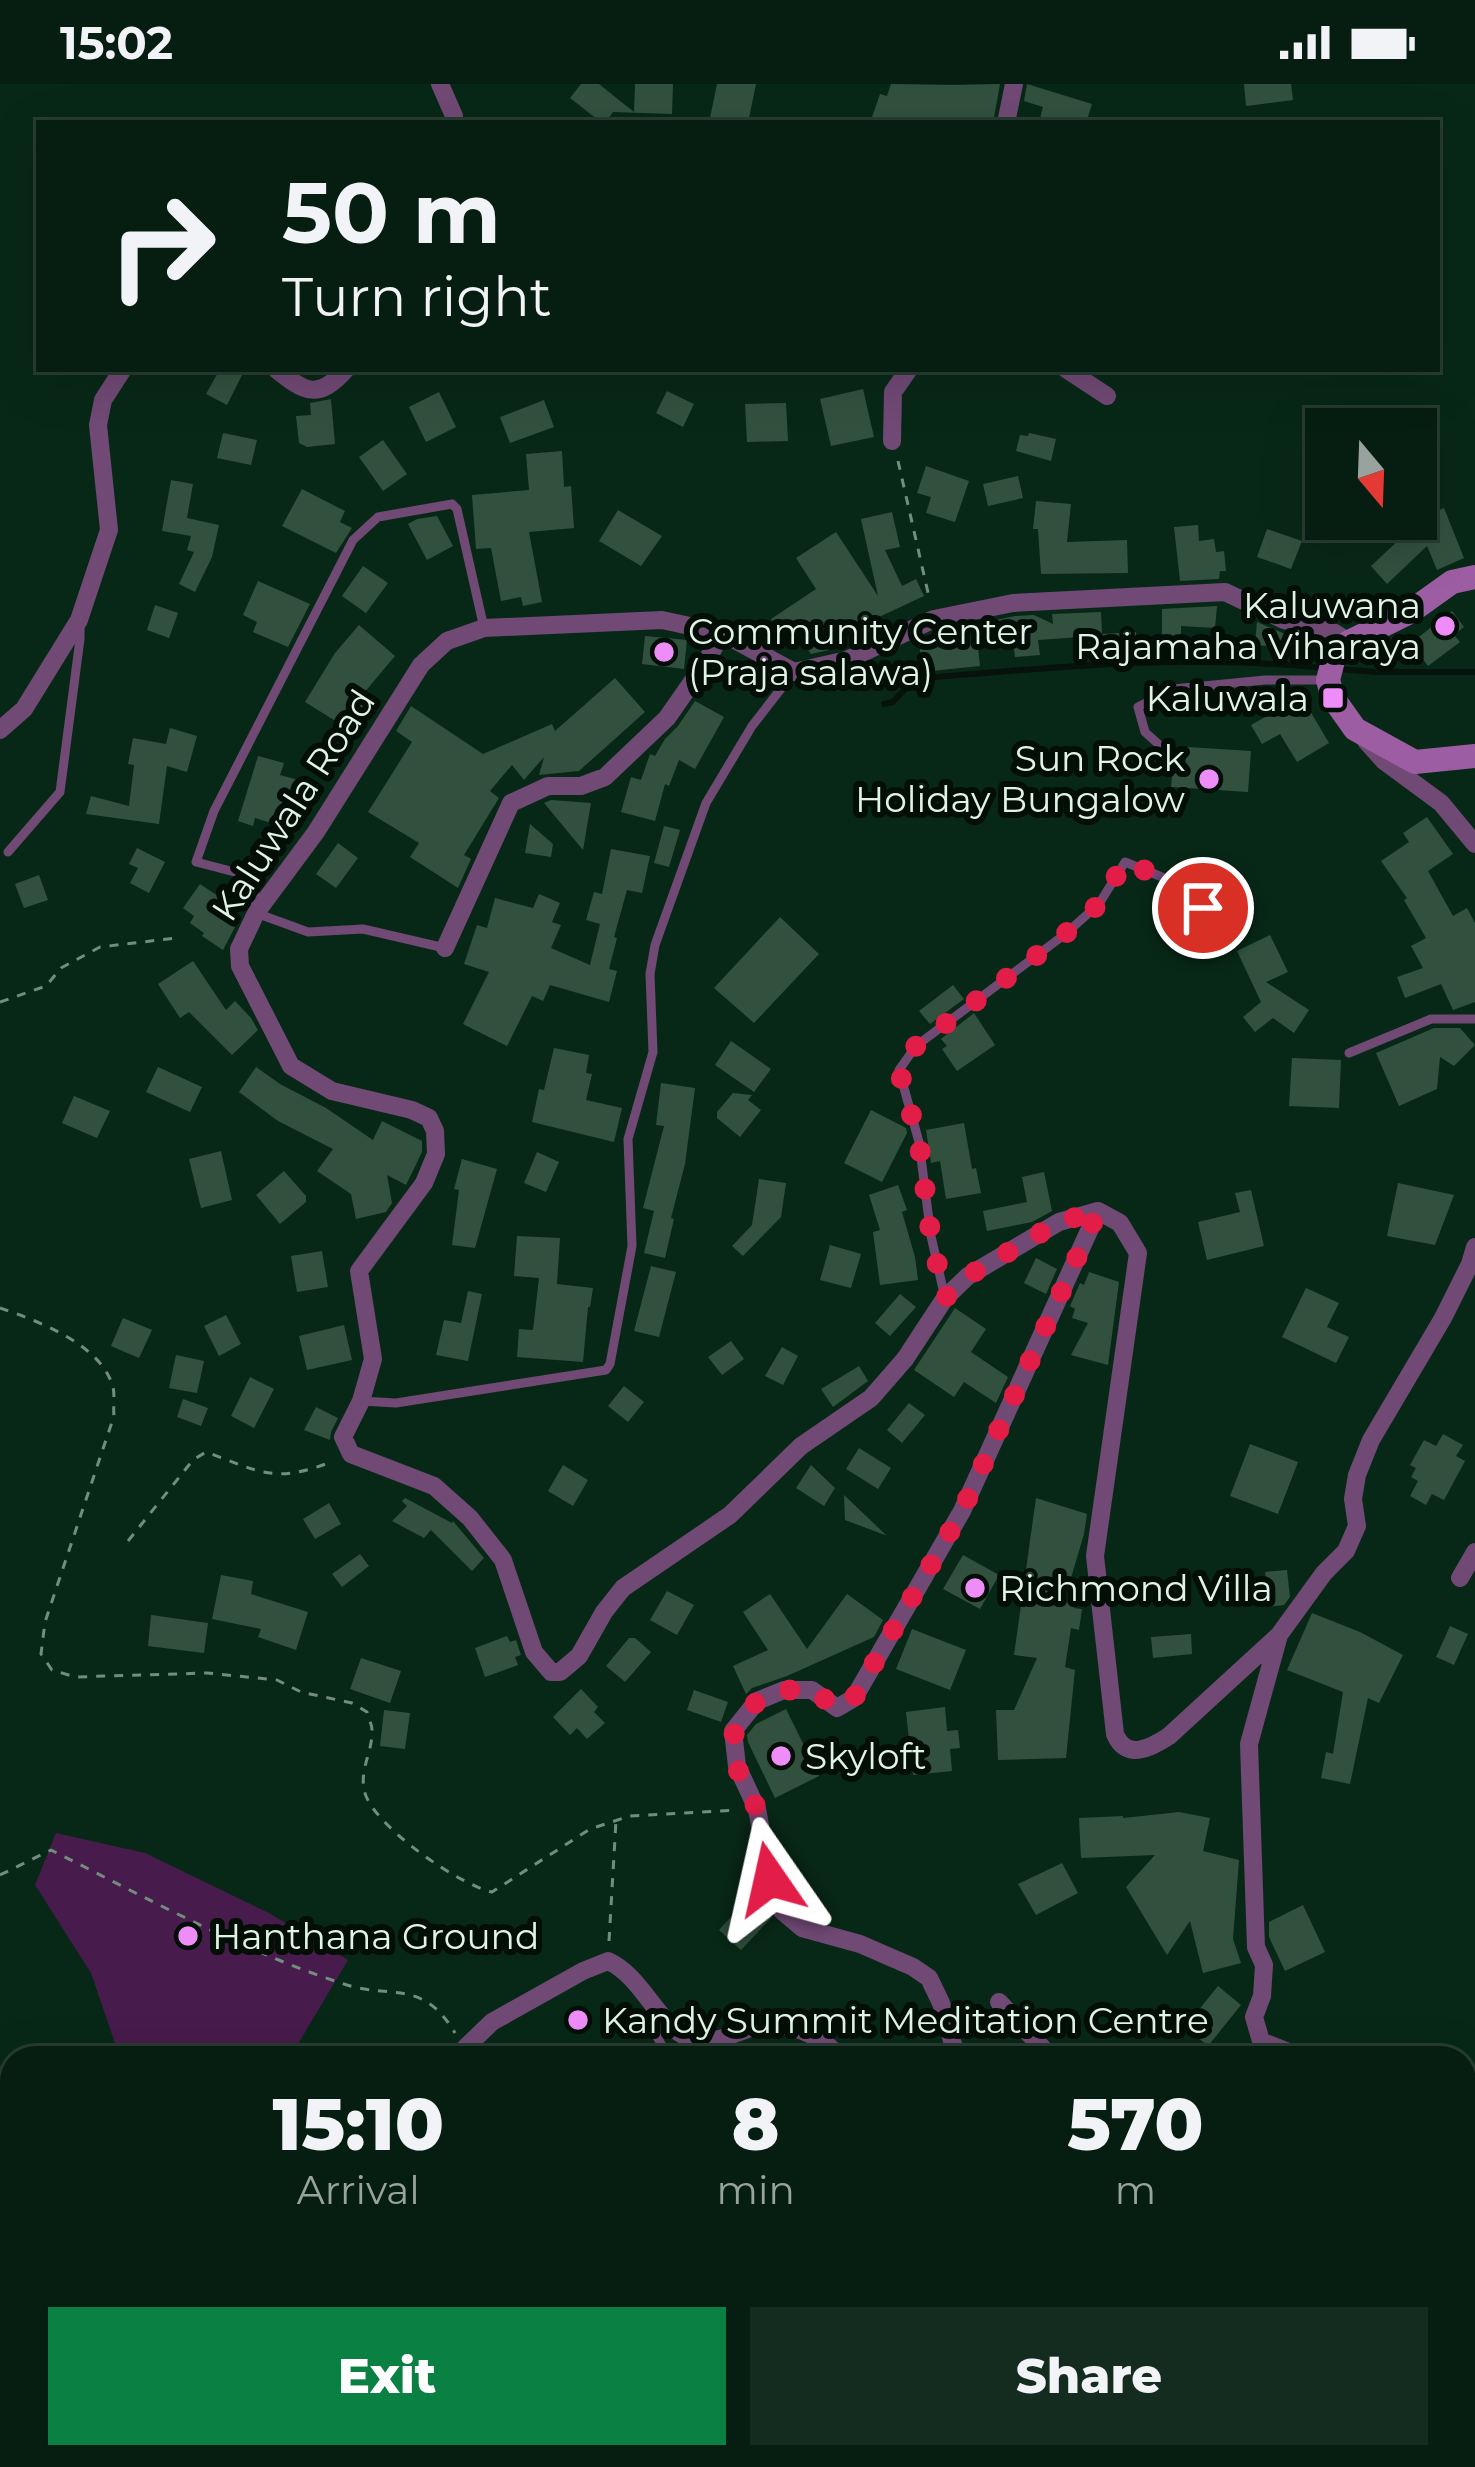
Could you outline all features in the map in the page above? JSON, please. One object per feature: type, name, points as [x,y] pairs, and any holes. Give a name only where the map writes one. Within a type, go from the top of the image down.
[{"type":"street","points":[[440,84],[454,120]]},
{"type":"street","points":[[1007,120],[1014,84]]},
{"type":"street","points":[[0,730],[24,709],[79,620],[109,530],[98,425],[103,400],[121,372]]},
{"type":"street","points":[[280,372],[309,391],[332,385],[343,372]]},
{"type":"street","points":[[892,442],[893,392],[907,372]]},
{"type":"street","points":[[1071,372],[1107,396]]},
{"type":"street","points":[[1335,662],[1452,582],[1475,577]]},
{"type":"street","points":[[794,671],[847,660],[934,619],[1013,603],[1225,592],[1284,620],[1333,632],[1333,698],[1384,761],[1442,803],[1475,844]]},
{"type":"street","name":"Kaluwala Road","points":[[351,1454],[343,1437],[361,1401],[373,1359],[359,1271],[424,1183],[436,1154],[435,1131],[429,1118],[412,1110],[332,1091],[291,1066],[240,966],[239,949],[256,914],[316,832],[421,665],[447,640],[484,628],[662,620],[722,633],[794,671]]},
{"type":"street","points":[[445,948],[512,803],[548,786],[581,786],[605,776],[668,718],[722,633]]},
{"type":"street","points":[[1355,729],[1415,762],[1475,756]]},
{"type":"street","points":[[954,2046],[929,1978],[860,1944],[802,1928],[782,1911],[770,1879],[757,1809],[736,1766],[734,1731],[757,1701],[784,1690],[812,1690],[837,1708],[854,1698],[962,1511],[1098,1211]]},
{"type":"street","points":[[351,1454],[434,1486],[470,1518],[503,1560],[534,1652],[551,1672],[560,1672],[579,1656],[623,1588],[730,1515],[801,1446],[871,1398],[905,1359],[945,1298],[968,1276],[1059,1222],[1098,1211],[1120,1223],[1138,1253],[1095,1556],[1118,1742],[1138,1750],[1169,1736],[1279,1635],[1346,1551],[1357,1526],[1353,1499],[1371,1439],[1443,1318],[1475,1247]]},
{"type":"street","points":[[1460,1578],[1475,1552]]},
{"type":"street","points":[[1274,2046],[1261,2041],[1254,2017],[1262,1996],[1264,1965],[1256,1947],[1250,1744],[1279,1635]]},
{"type":"street","points":[[471,2046],[492,2022],[608,1961],[624,1968],[675,2032],[695,2041],[719,2041],[756,2027],[781,2026],[806,2031],[829,2046]]},
{"type":"street","points":[[999,2002],[1041,2046]]},
{"type":"lane","points":[[445,948],[363,929],[308,932],[256,914],[254,877],[196,862],[214,811],[353,540],[378,517],[452,504],[457,509],[484,628]]},
{"type":"lane","points":[[8,852],[60,792],[79,620]]},
{"type":"lane","points":[[1167,752],[1145,732],[1138,707],[1173,689],[1264,680],[1335,662]]},
{"type":"lane","points":[[361,1401],[396,1403],[606,1370],[610,1364],[632,1246],[628,1139],[652,1052],[650,974],[655,945],[706,803],[752,726],[794,671]]},
{"type":"lane","points":[[945,1298],[931,1236],[919,1142],[899,1070],[916,1046],[1064,935],[1099,904],[1125,862],[1166,879],[1203,908],[1239,918]]},
{"type":"lane","points":[[1349,1053],[1431,1018],[1475,1019]]},
{"type":"lane","points":[[662,2046],[656,2036],[663,2016]]},
{"type":"path","points":[[892,442],[934,619]]},
{"type":"path","points":[[0,1002],[46,986],[61,968],[100,947],[176,938]]},
{"type":"path","points":[[0,1308],[44,1323],[92,1354],[113,1386],[114,1416],[44,1622],[41,1654],[52,1670],[75,1677],[206,1673],[277,1680],[301,1692],[352,1703],[367,1712],[372,1732],[363,1770],[366,1797],[398,1837],[475,1888],[492,1892],[590,1829],[630,1816],[757,1809]]},
{"type":"path","points":[[128,1541],[193,1460],[206,1452],[269,1475],[305,1472],[351,1454]]},
{"type":"path","points":[[608,1961],[616,1821]]},
{"type":"path","points":[[0,1875],[51,1850],[247,1948],[350,1987],[414,1993],[446,2018],[461,2046]]},
{"type":"shaded area","name":"Hanthana Ground","points":[[56,1833],[145,1853],[267,1912],[348,1960],[294,2046],[116,2046],[91,1973],[35,1885]]},
{"type":"building","points":[[581,84],[599,84],[634,112],[635,84],[673,84],[672,114],[613,112],[607,120],[598,120],[570,98]]},
{"type":"building","points":[[717,84],[756,84],[749,120],[710,120]]},
{"type":"building","points":[[891,84],[1000,84],[994,120],[871,120],[880,94],[887,96]]},
{"type":"building","points":[[1027,84],[1092,104],[1087,120],[1040,120],[1043,107],[1024,101]]},
{"type":"building","points":[[1244,84],[1291,84],[1293,100],[1246,106]]},
{"type":"building","points":[[218,372],[242,375],[227,405],[206,394]]},
{"type":"building","points":[[863,389],[874,437],[831,446],[820,399]]},
{"type":"building","points":[[667,391],[694,404],[683,427],[656,413]]},
{"type":"building","points":[[439,392],[456,427],[426,442],[409,407]]},
{"type":"building","points":[[331,399],[335,444],[307,447],[299,443],[296,416],[311,415],[310,403]]},
{"type":"building","points":[[544,400],[554,427],[510,443],[500,417]]},
{"type":"building","points":[[786,403],[788,441],[747,442],[745,404]]},
{"type":"building","points":[[223,433],[257,440],[251,465],[217,458]]},
{"type":"building","points":[[1020,435],[1056,439],[1051,461],[1016,451]]},
{"type":"building","points":[[383,440],[407,474],[383,491],[359,457]]},
{"type":"building","points":[[562,451],[574,528],[529,532],[542,602],[523,606],[521,597],[501,601],[491,548],[476,549],[472,495],[529,490],[526,454]]},
{"type":"building","points":[[926,466],[969,481],[955,522],[926,513],[931,497],[917,493]]},
{"type":"building","points":[[1018,476],[1023,498],[988,506],[983,484]]},
{"type":"building","points":[[171,480],[193,484],[187,518],[219,525],[212,557],[195,592],[179,584],[194,552],[187,550],[191,536],[162,531]]},
{"type":"building","points":[[302,489],[345,511],[340,522],[352,528],[336,553],[282,526]]},
{"type":"building","points":[[1036,501],[1071,504],[1067,542],[1127,540],[1128,573],[1041,574],[1038,529],[1033,529]]},
{"type":"building","points":[[1444,508],[1464,558],[1437,570],[1427,546],[1387,584],[1371,566],[1399,540],[1437,540],[1437,511]]},
{"type":"building","points":[[618,510],[662,536],[641,566],[599,541]]},
{"type":"building","points":[[892,512],[900,547],[885,550],[902,586],[916,579],[924,596],[834,638],[854,636],[857,640],[843,647],[811,654],[793,628],[782,635],[771,619],[816,589],[796,558],[836,532],[878,596],[861,519]]},
{"type":"building","points":[[437,516],[453,546],[427,560],[408,524]]},
{"type":"building","points":[[1198,525],[1199,541],[1214,539],[1216,552],[1224,551],[1226,571],[1220,571],[1219,579],[1180,581],[1174,527]]},
{"type":"building","points":[[1267,529],[1302,541],[1291,569],[1257,557]]},
{"type":"building","points":[[363,566],[388,583],[366,613],[342,596]]},
{"type":"building","points":[[258,581],[310,604],[288,647],[253,632],[257,622],[243,615]]},
{"type":"building","points":[[155,605],[178,613],[169,638],[147,630]]},
{"type":"building","points":[[1217,606],[1215,628],[1181,626],[1181,641],[1162,642],[1162,609]]},
{"type":"building","points":[[1452,611],[1464,627],[1454,635],[1460,642],[1428,666],[1411,643]]},
{"type":"building","points":[[1101,612],[1102,634],[1136,632],[1137,650],[1081,653],[1080,637],[1038,640],[1040,655],[1015,657],[1012,633],[977,638],[980,666],[922,672],[919,641],[938,632],[1015,616],[1034,615],[1053,624],[1052,614]]},
{"type":"building","points":[[1257,622],[1285,634],[1283,647],[1255,645]]},
{"type":"building","points":[[359,625],[395,656],[363,694],[371,699],[350,730],[305,702]]},
{"type":"building","name":"Community Center (Praja salawa)","points":[[645,636],[687,640],[684,669],[642,664]]},
{"type":"building","points":[[869,664],[874,673],[837,691],[830,678]]},
{"type":"building","points":[[615,678],[645,712],[579,771],[539,775],[544,757],[524,780],[512,765],[490,791],[499,798],[464,855],[471,859],[458,888],[410,857],[419,843],[368,812],[412,742],[396,731],[411,706],[483,754],[552,724],[555,731]]},
{"type":"building","points":[[695,701],[724,717],[695,769],[679,760],[669,786],[665,784],[655,821],[621,812],[631,777],[641,780],[650,754],[655,756]]},
{"type":"building","points":[[1306,704],[1329,743],[1297,762],[1280,734],[1262,744],[1251,725],[1283,707],[1287,714]]},
{"type":"building","points":[[170,728],[197,736],[187,772],[167,766],[159,824],[86,814],[91,796],[129,806],[133,738],[166,744]]},
{"type":"building","points":[[1187,747],[1251,751],[1248,792],[1171,787],[1173,766],[1185,767]]},
{"type":"building","points":[[258,756],[284,763],[280,775],[298,780],[284,827],[255,818],[253,826],[238,821]]},
{"type":"building","points":[[544,803],[591,803],[583,850]]},
{"type":"building","points":[[1427,817],[1453,854],[1428,871],[1453,916],[1467,908],[1475,923],[1475,1002],[1453,1010],[1441,984],[1405,998],[1397,977],[1423,968],[1411,946],[1426,938],[1407,898],[1381,861],[1409,842],[1403,833]]},
{"type":"building","points":[[530,824],[553,844],[551,857],[525,853]]},
{"type":"building","points":[[664,826],[680,830],[669,867],[654,863]]},
{"type":"building","points":[[338,843],[358,858],[336,888],[316,874]]},
{"type":"building","points":[[137,848],[165,862],[149,893],[130,883],[138,868],[129,864]]},
{"type":"building","points":[[611,849],[650,856],[642,893],[627,890],[614,937],[609,969],[617,971],[609,1002],[550,985],[543,1001],[532,996],[507,1046],[463,1024],[489,972],[464,964],[477,925],[487,928],[495,898],[533,908],[539,894],[560,903],[552,922],[561,925],[551,948],[590,965],[600,924],[586,920],[594,892],[602,894]]},
{"type":"building","points":[[39,875],[48,900],[24,908],[15,884]]},
{"type":"building","points":[[200,884],[236,908],[227,921],[235,927],[223,950],[202,936],[190,923],[194,916],[183,908]]},
{"type":"building","points":[[780,917],[819,954],[754,1023],[714,988]]},
{"type":"building","points":[[1270,935],[1288,972],[1266,982],[1309,1010],[1294,1033],[1273,1018],[1255,1032],[1243,1017],[1261,1002],[1237,951]]},
{"type":"building","points":[[193,961],[226,1010],[235,1001],[258,1030],[232,1055],[189,1012],[180,1018],[158,984]]},
{"type":"building","points":[[953,985],[964,999],[930,1024],[919,1011]]},
{"type":"building","points":[[974,1013],[995,1045],[957,1071],[941,1039]]},
{"type":"building","points":[[1434,1028],[1460,1028],[1475,1045],[1454,1066],[1440,1057],[1437,1089],[1399,1106],[1376,1053]]},
{"type":"building","points":[[731,1041],[771,1069],[754,1092],[715,1065]]},
{"type":"building","points":[[554,1048],[589,1055],[586,1073],[592,1074],[586,1100],[622,1108],[614,1142],[532,1122]]},
{"type":"building","points":[[1292,1058],[1341,1060],[1339,1108],[1289,1106]]},
{"type":"building","points":[[158,1067],[202,1087],[190,1112],[146,1092]]},
{"type":"building","points":[[256,1067],[373,1140],[382,1121],[422,1141],[422,1152],[406,1185],[387,1175],[392,1203],[386,1212],[356,1219],[351,1194],[317,1171],[333,1149],[278,1121],[239,1092]]},
{"type":"building","points":[[661,1083],[695,1088],[665,1258],[644,1253],[654,1211],[643,1208],[664,1126],[656,1125]]},
{"type":"building","points":[[733,1093],[752,1095],[748,1100],[761,1110],[740,1137],[717,1118]]},
{"type":"building","points":[[74,1096],[110,1111],[97,1138],[62,1123]]},
{"type":"building","points":[[871,1110],[906,1128],[907,1133],[882,1182],[844,1163]]},
{"type":"building","points":[[964,1123],[981,1193],[946,1199],[940,1161],[931,1163],[926,1130]]},
{"type":"building","points":[[221,1151],[232,1200],[201,1208],[189,1159]]},
{"type":"building","points":[[537,1152],[559,1162],[546,1192],[524,1183]]},
{"type":"building","points":[[462,1159],[497,1169],[475,1248],[452,1245],[459,1190],[454,1189]]},
{"type":"building","points":[[284,1171],[306,1202],[280,1224],[256,1195]]},
{"type":"building","points":[[1044,1172],[1052,1211],[1032,1222],[987,1231],[983,1211],[1027,1202],[1022,1177]]},
{"type":"building","points":[[759,1179],[786,1183],[781,1217],[743,1256],[732,1246],[752,1225]]},
{"type":"building","points":[[1398,1183],[1454,1195],[1435,1245],[1387,1236]]},
{"type":"building","points":[[898,1185],[907,1210],[902,1212],[918,1280],[880,1285],[873,1232],[880,1230],[869,1195]]},
{"type":"building","points":[[1251,1190],[1264,1246],[1207,1260],[1198,1222],[1240,1212],[1235,1193]]},
{"type":"building","points":[[517,1236],[560,1238],[557,1284],[593,1288],[583,1362],[517,1357],[519,1329],[533,1330],[539,1278],[514,1276]]},
{"type":"building","points":[[830,1245],[861,1254],[851,1288],[820,1280]]},
{"type":"building","points":[[322,1251],[328,1287],[297,1292],[291,1256]]},
{"type":"building","points":[[1036,1258],[1057,1269],[1046,1294],[1024,1283]]},
{"type":"building","points":[[651,1266],[676,1272],[659,1337],[634,1331]]},
{"type":"building","points":[[1089,1272],[1119,1282],[1108,1365],[1071,1355],[1088,1323],[1072,1318],[1075,1309],[1070,1306]]},
{"type":"building","points":[[1306,1288],[1339,1303],[1327,1327],[1349,1337],[1336,1363],[1282,1337]]},
{"type":"building","points":[[468,1291],[482,1294],[468,1361],[436,1355],[444,1320],[461,1323]]},
{"type":"building","points":[[900,1294],[916,1307],[890,1336],[875,1323]]},
{"type":"building","points":[[955,1308],[986,1329],[971,1352],[1008,1377],[996,1403],[964,1382],[954,1397],[914,1370]]},
{"type":"building","points":[[226,1315],[241,1344],[219,1356],[204,1326]]},
{"type":"building","points":[[123,1318],[152,1330],[139,1358],[111,1346]]},
{"type":"building","points":[[344,1325],[352,1360],[307,1370],[299,1336]]},
{"type":"building","points":[[731,1341],[744,1359],[722,1375],[708,1357]]},
{"type":"building","points":[[782,1347],[798,1356],[783,1385],[765,1376]]},
{"type":"building","points":[[176,1355],[204,1361],[197,1393],[169,1388]]},
{"type":"building","points":[[859,1366],[868,1381],[833,1407],[821,1389]]},
{"type":"building","points":[[250,1377],[274,1389],[254,1428],[231,1416]]},
{"type":"building","points":[[624,1386],[644,1402],[628,1422],[608,1406]]},
{"type":"building","points":[[183,1399],[208,1408],[201,1426],[177,1417]]},
{"type":"building","points":[[909,1403],[925,1415],[902,1443],[887,1430]]},
{"type":"building","points":[[316,1407],[338,1418],[330,1440],[304,1430]]},
{"type":"building","points":[[1443,1434],[1463,1445],[1456,1456],[1465,1461],[1444,1500],[1432,1494],[1426,1505],[1410,1496],[1418,1481],[1411,1477],[1416,1468],[1410,1465],[1424,1440],[1436,1446]]},
{"type":"building","points":[[1250,1444],[1298,1462],[1278,1514],[1230,1496]]},
{"type":"building","points":[[859,1448],[891,1468],[878,1489],[846,1469]]},
{"type":"building","points":[[563,1465],[588,1480],[573,1506],[548,1491]]},
{"type":"building","points":[[811,1465],[835,1488],[824,1506],[796,1488]]},
{"type":"building","points":[[844,1495],[886,1535],[845,1520]]},
{"type":"building","points":[[405,1498],[453,1521],[484,1558],[472,1571],[431,1530],[424,1538],[392,1521],[407,1506],[402,1501]]},
{"type":"building","points":[[1036,1498],[1087,1514],[1071,1578],[1077,1579],[1074,1608],[1082,1609],[1079,1630],[1071,1628],[1065,1667],[1075,1670],[1066,1758],[998,1760],[996,1710],[1014,1710],[1037,1658],[1014,1655]]},
{"type":"building","points":[[329,1503],[341,1524],[315,1539],[303,1519]]},
{"type":"building","points":[[360,1554],[369,1566],[342,1587],[332,1574]]},
{"type":"building","points":[[963,1555],[999,1575],[980,1609],[943,1589]]},
{"type":"building","points":[[1287,1570],[1290,1597],[1284,1605],[1269,1607],[1265,1572]]},
{"type":"building","points":[[221,1575],[253,1581],[251,1594],[308,1612],[296,1650],[258,1637],[261,1629],[212,1619]]},
{"type":"building","points":[[667,1591],[694,1605],[677,1635],[650,1620]]},
{"type":"building","points":[[770,1594],[807,1649],[847,1594],[883,1620],[874,1637],[746,1694],[733,1666],[768,1650],[743,1612]]},
{"type":"building","points":[[1312,1613],[1403,1655],[1379,1703],[1368,1698],[1350,1784],[1321,1778],[1326,1752],[1333,1754],[1343,1692],[1287,1670]]},
{"type":"building","points":[[151,1615],[208,1623],[204,1653],[148,1646]]},
{"type":"building","points":[[1450,1626],[1468,1634],[1454,1665],[1436,1657]]},
{"type":"building","points":[[912,1629],[966,1650],[950,1690],[896,1669]]},
{"type":"building","points":[[1191,1634],[1192,1654],[1153,1658],[1151,1637]]},
{"type":"building","points":[[507,1636],[510,1642],[516,1640],[521,1655],[515,1657],[518,1665],[485,1677],[475,1648]]},
{"type":"building","points":[[629,1638],[651,1652],[625,1682],[606,1666]]},
{"type":"building","points":[[361,1658],[401,1671],[390,1703],[350,1689]]},
{"type":"building","points":[[581,1689],[605,1723],[587,1739],[577,1728],[570,1735],[553,1717]]},
{"type":"building","points":[[694,1690],[728,1702],[721,1722],[687,1710]]},
{"type":"building","points":[[945,1707],[947,1731],[958,1730],[960,1748],[950,1749],[952,1771],[913,1775],[906,1712]]},
{"type":"building","points":[[786,1709],[819,1776],[775,1798],[747,1735],[756,1724]]},
{"type":"building","points":[[384,1710],[410,1713],[405,1749],[380,1746]]},
{"type":"building","points":[[1179,1812],[1210,1818],[1203,1851],[1239,1860],[1233,1939],[1241,1963],[1203,1973],[1190,1921],[1167,1955],[1126,1887],[1155,1855],[1081,1858],[1079,1818]]},
{"type":"building","points":[[1062,1863],[1078,1893],[1036,1915],[1018,1884]]},
{"type":"building","points":[[751,1895],[771,1918],[741,1950],[719,1930]]},
{"type":"building","points":[[1303,1905],[1325,1952],[1285,1971],[1269,1937],[1269,1922]]},
{"type":"building","points":[[1218,1986],[1241,2005],[1208,2046],[1185,2027]]},
{"type":"waterway","points":[[884,704],[893,702],[914,679],[1017,670],[1171,662],[1325,668]]},
{"type":"waterway","points":[[1338,669],[1475,672]]},
{"type":"place","name":"Kaluwana Rajamaha Viharaya","points":[[1445,626]]},
{"type":"place","name":"Community Center (Praja salawa)","points":[[664,652]]},
{"type":"place","name":"Kaluwala","points":[[1333,698]]},
{"type":"place","name":"Sun Rock Holiday Bungalow","points":[[1209,779]]},
{"type":"place","name":"Richmond Villa","points":[[975,1588]]},
{"type":"place","name":"Skyloft","points":[[781,1756]]},
{"type":"place","name":"Hanthana Ground","points":[[188,1936]]},
{"type":"place","name":"Kandy Summit Meditation Centre","points":[[578,2020]]},
{"type":"route","points":[[770,1879],[757,1809],[736,1766],[734,1731],[757,1701],[784,1690],[812,1690],[837,1708],[854,1698],[962,1511],[1098,1211],[1059,1222],[968,1276],[945,1298],[931,1236],[919,1142],[899,1070],[916,1046],[1099,904],[1125,862],[1166,879],[1203,908]]}]
